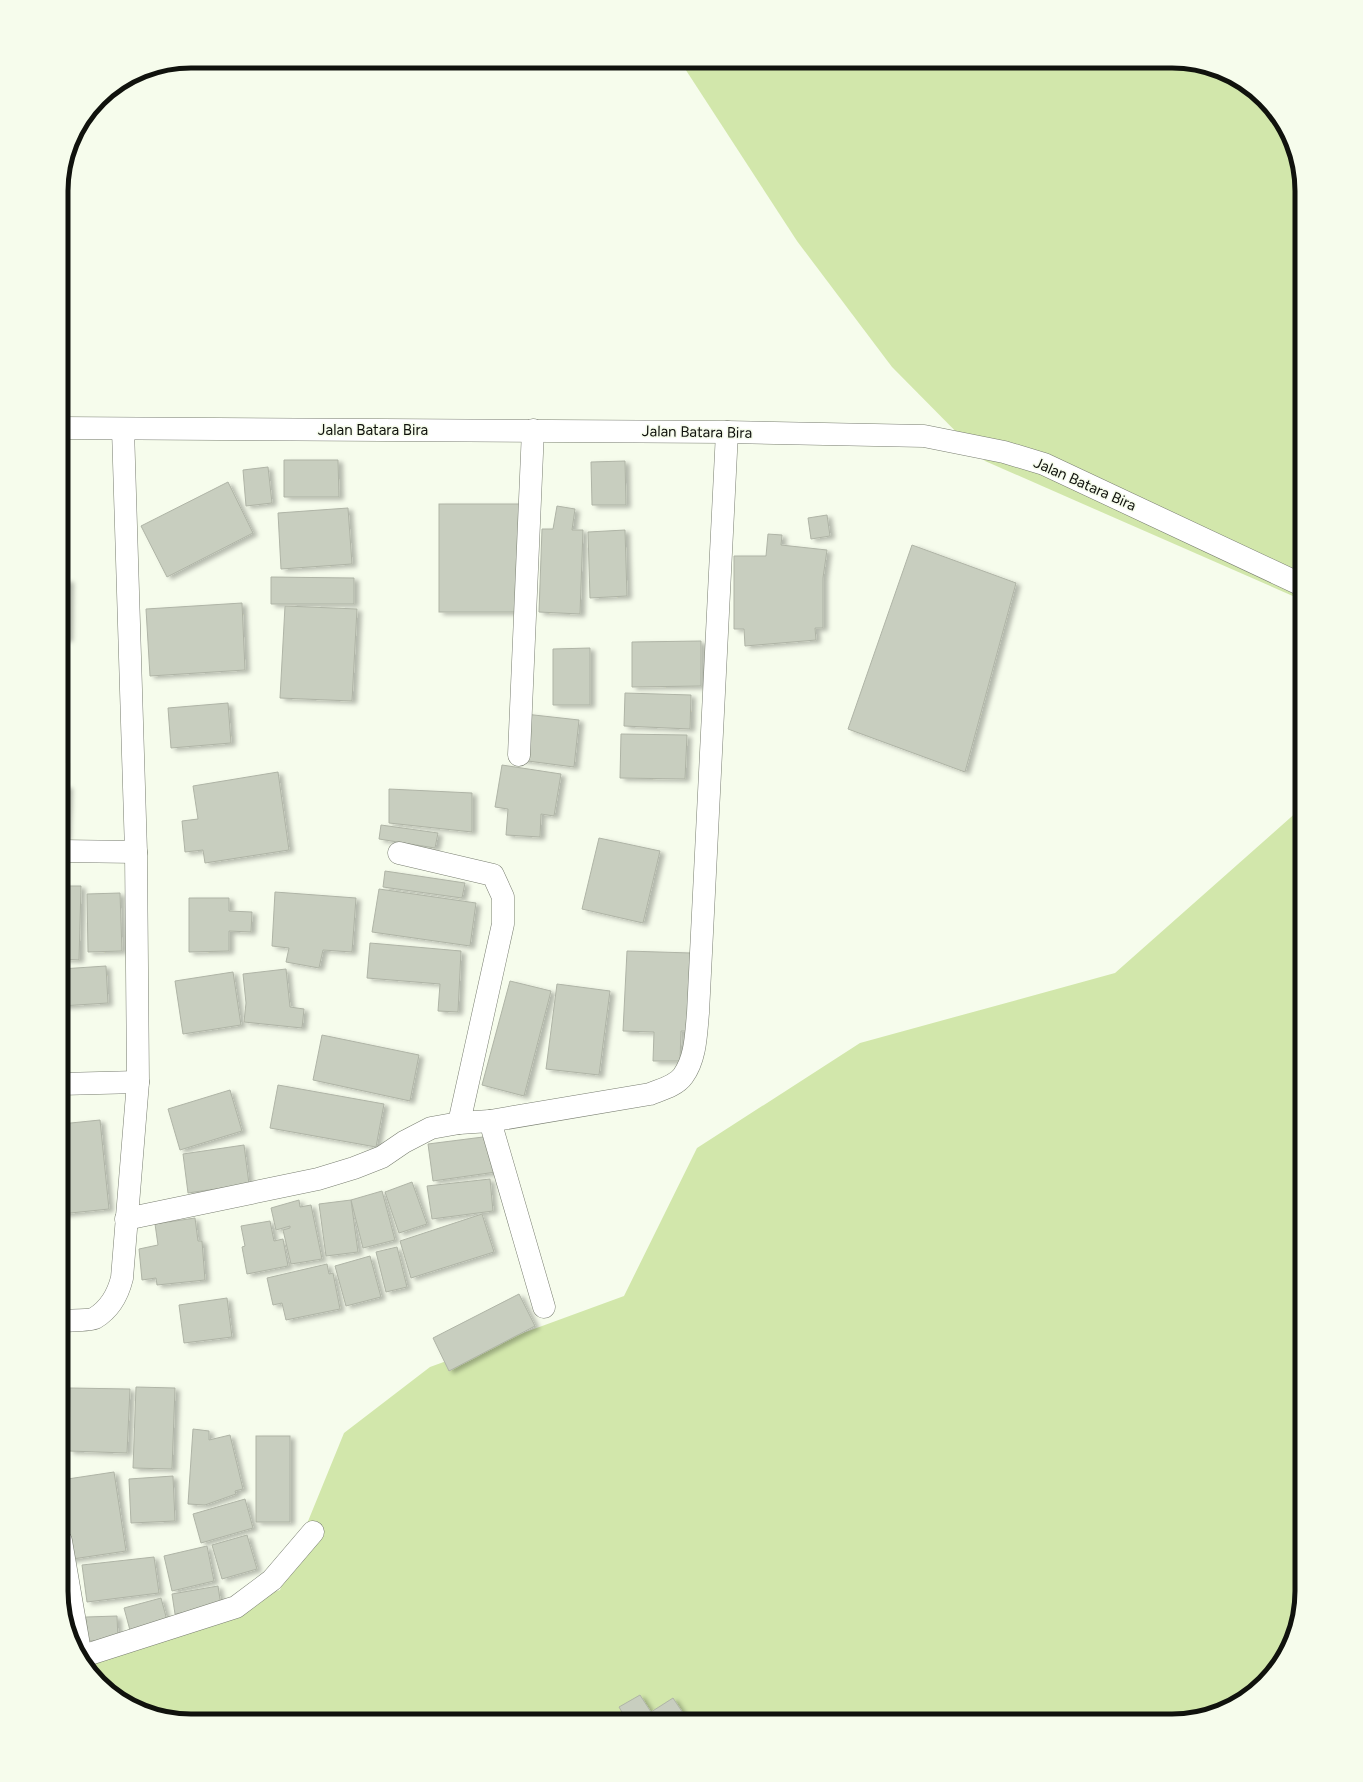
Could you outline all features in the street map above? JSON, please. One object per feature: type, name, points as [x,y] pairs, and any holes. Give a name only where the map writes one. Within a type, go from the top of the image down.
[{"type":"street","name":"Jalan Batara Bira","points":[[68,428],[533,430],[924,436],[1004,452],[1044,464],[1295,582]]},
{"type":"street","points":[[68,1320],[94,1318],[110,1305],[118,1294],[122,1278],[138,1082],[136,852],[123,429]]},
{"type":"street","points":[[519,755],[533,430]]},
{"type":"street","points":[[126,1220],[318,1179],[354,1168],[382,1157],[404,1142],[431,1128],[459,1122],[490,1121],[650,1094],[672,1085],[683,1077],[694,1050],[698,1013],[727,432]]},
{"type":"street","points":[[68,851],[136,852]]},
{"type":"street","points":[[399,853],[494,875],[503,897],[503,924],[459,1122]]},
{"type":"street","points":[[68,1084],[138,1082]]},
{"type":"street","points":[[490,1121],[544,1307]]},
{"type":"street","points":[[86,1655],[236,1607],[272,1580],[313,1532]]},
{"type":"street","points":[[68,1584],[76,1634]]},
{"type":"green space","points":[[685,68],[1180,68],[1196,70],[1219,77],[1234,84],[1247,93],[1265,110],[1282,136],[1293,167],[1295,183],[1295,597],[985,461],[892,367],[797,241]]},
{"type":"green space","points":[[1295,814],[1294,1607],[1286,1638],[1274,1659],[1265,1672],[1253,1684],[1240,1693],[1227,1701],[1204,1710],[1172,1714],[191,1714],[159,1710],[136,1701],[110,1684],[98,1672],[89,1659],[85,1653],[280,1590],[344,1433],[430,1367],[624,1296],[697,1148],[860,1043],[1115,973]]},
{"type":"building","points":[[284,460],[338,460],[339,497],[284,497]]},
{"type":"building","points":[[625,461],[626,505],[592,505],[591,462]]},
{"type":"building","points":[[268,467],[272,503],[246,506],[243,470]]},
{"type":"building","points":[[228,482],[253,533],[167,577],[141,526]]},
{"type":"building","points":[[439,504],[523,504],[523,612],[439,612]]},
{"type":"building","points":[[557,506],[575,509],[572,530],[583,530],[580,614],[539,612],[542,529],[553,529]]},
{"type":"building","points":[[348,508],[352,564],[281,569],[278,513]]},
{"type":"building","points":[[827,515],[830,536],[811,539],[808,518]]},
{"type":"building","points":[[625,530],[627,596],[590,598],[588,532]]},
{"type":"building","points":[[768,534],[782,535],[781,545],[827,550],[823,578],[823,628],[815,628],[816,640],[745,646],[744,629],[734,629],[734,556],[766,556]]},
{"type":"building","points":[[912,545],[1016,583],[965,772],[848,729]]},
{"type":"building","points":[[271,577],[354,578],[354,604],[271,604]]},
{"type":"building","points":[[68,580],[69,580],[68,639]]},
{"type":"building","points":[[242,603],[245,670],[150,676],[146,609]]},
{"type":"building","points":[[285,606],[357,609],[352,701],[280,698]]},
{"type":"building","points":[[701,641],[701,686],[632,687],[632,642]]},
{"type":"building","points":[[590,648],[590,705],[553,705],[553,649]]},
{"type":"building","points":[[625,693],[691,695],[690,729],[624,726]]},
{"type":"building","points":[[228,703],[231,743],[171,748],[168,708]]},
{"type":"building","points":[[525,714],[579,720],[574,767],[520,760]]},
{"type":"building","points":[[621,734],[687,735],[685,779],[620,778]]},
{"type":"building","points":[[502,765],[561,774],[554,816],[541,814],[540,837],[506,835],[508,809],[495,807]]},
{"type":"building","points":[[278,772],[289,850],[205,863],[203,850],[185,852],[182,821],[198,819],[193,786]]},
{"type":"building","points":[[389,789],[472,793],[472,832],[389,823]]},
{"type":"building","points":[[381,825],[438,833],[435,848],[379,839]]},
{"type":"building","points":[[599,838],[660,851],[643,923],[582,909]]},
{"type":"building","points":[[385,871],[465,883],[462,898],[383,887]]},
{"type":"building","points":[[68,886],[81,886],[79,960],[68,959]]},
{"type":"building","points":[[379,889],[476,903],[470,946],[372,932]]},
{"type":"building","points":[[275,892],[356,898],[352,952],[323,950],[319,968],[286,962],[289,948],[272,946]]},
{"type":"building","points":[[120,893],[122,951],[88,952],[87,894]]},
{"type":"building","points":[[189,898],[229,898],[229,911],[252,912],[251,932],[229,931],[229,951],[189,952]]},
{"type":"building","points":[[370,943],[461,951],[458,1012],[438,1011],[440,984],[367,978]]},
{"type":"building","points":[[627,951],[691,953],[688,1031],[681,1031],[680,1061],[653,1061],[654,1032],[623,1031]]},
{"type":"building","points":[[106,966],[108,1003],[68,1006],[68,969]]},
{"type":"building","points":[[286,969],[290,1007],[304,1009],[302,1028],[244,1022],[246,1003],[243,974]]},
{"type":"building","points":[[233,972],[241,1025],[183,1034],[175,981]]},
{"type":"building","points":[[510,981],[551,991],[524,1096],[482,1085]]},
{"type":"building","points":[[557,984],[610,991],[599,1075],[546,1069]]},
{"type":"building","points":[[322,1035],[419,1055],[410,1101],[313,1080]]},
{"type":"building","points":[[278,1085],[384,1104],[376,1147],[270,1128]]},
{"type":"building","points":[[230,1090],[242,1131],[180,1150],[168,1109]]},
{"type":"building","points":[[100,1120],[109,1209],[68,1213],[68,1123]]},
{"type":"building","points":[[491,1136],[496,1172],[433,1181],[428,1144]]},
{"type":"building","points":[[244,1145],[249,1184],[188,1193],[183,1154]]},
{"type":"building","points":[[490,1179],[493,1211],[432,1219],[427,1186]]},
{"type":"building","points":[[412,1182],[427,1224],[399,1233],[385,1192]]},
{"type":"building","points":[[382,1191],[395,1240],[363,1248],[351,1200]]},
{"type":"building","points":[[299,1200],[300,1207],[311,1205],[322,1259],[291,1264],[283,1230],[290,1228],[290,1226],[276,1230],[271,1208]]},
{"type":"building","points":[[351,1200],[358,1252],[326,1256],[319,1204]]},
{"type":"building","points":[[482,1214],[494,1252],[411,1278],[400,1241]]},
{"type":"building","points":[[195,1218],[198,1241],[202,1241],[205,1280],[157,1285],[156,1278],[142,1280],[139,1249],[158,1245],[155,1224]]},
{"type":"building","points":[[270,1221],[274,1241],[283,1239],[288,1266],[247,1274],[242,1247],[245,1246],[241,1226]]},
{"type":"building","points":[[397,1247],[407,1287],[386,1292],[376,1252]]},
{"type":"building","points":[[370,1256],[381,1297],[346,1306],[335,1266]]},
{"type":"building","points":[[327,1264],[329,1274],[333,1273],[340,1309],[286,1320],[282,1303],[273,1305],[267,1278]]},
{"type":"building","points":[[519,1294],[535,1326],[449,1371],[433,1338]]},
{"type":"building","points":[[227,1298],[232,1337],[184,1343],[179,1305]]},
{"type":"building","points":[[136,1387],[175,1388],[172,1469],[133,1468]]},
{"type":"building","points":[[70,1388],[130,1389],[127,1453],[69,1451]]},
{"type":"building","points":[[193,1429],[209,1431],[209,1440],[230,1435],[243,1489],[235,1491],[236,1494],[205,1505],[188,1504]]},
{"type":"building","points":[[256,1436],[290,1436],[290,1522],[256,1522]]},
{"type":"building","points":[[114,1472],[126,1551],[68,1560],[68,1479]]},
{"type":"building","points":[[173,1476],[175,1521],[131,1523],[129,1479]]},
{"type":"building","points":[[245,1499],[253,1528],[201,1543],[193,1514]]},
{"type":"building","points":[[247,1535],[257,1569],[222,1579],[212,1545]]},
{"type":"building","points":[[207,1546],[214,1581],[172,1591],[164,1556]]},
{"type":"building","points":[[154,1557],[159,1593],[87,1602],[82,1565]]},
{"type":"building","points":[[218,1586],[221,1606],[175,1614],[172,1594]]},
{"type":"building","points":[[161,1598],[168,1624],[131,1634],[124,1608]]},
{"type":"building","points":[[117,1616],[118,1639],[88,1641],[86,1617]]},
{"type":"building","points":[[640,1695],[651,1712],[673,1698],[684,1714],[623,1714],[619,1707]]}]
